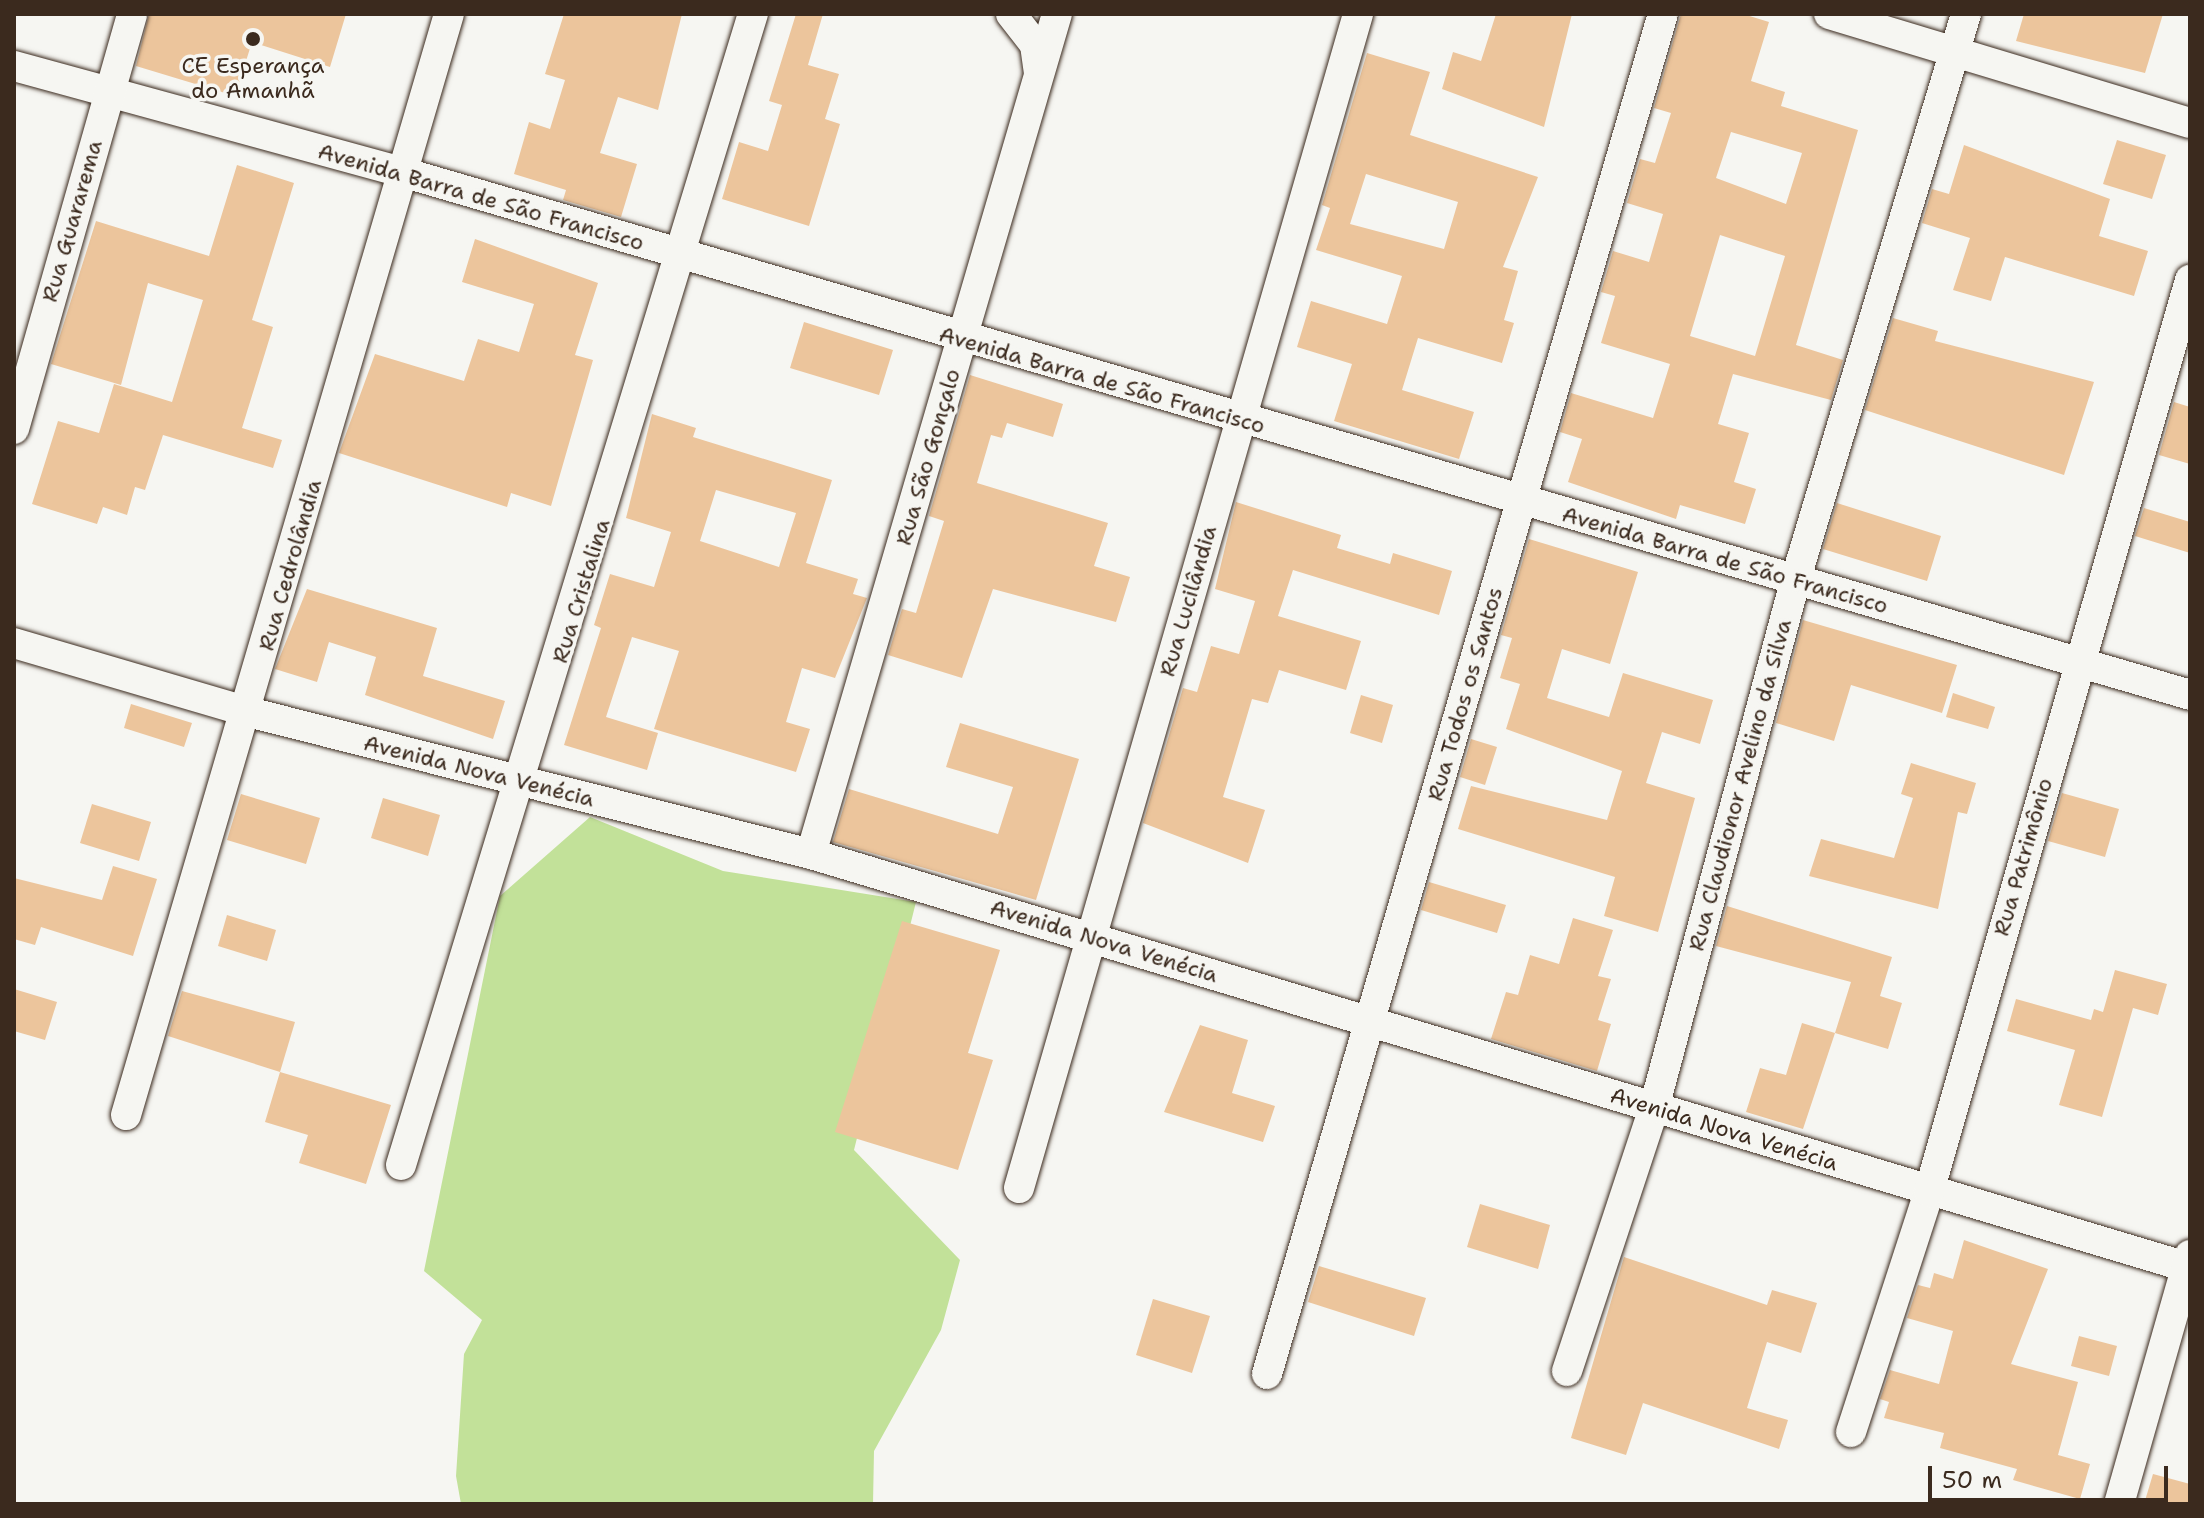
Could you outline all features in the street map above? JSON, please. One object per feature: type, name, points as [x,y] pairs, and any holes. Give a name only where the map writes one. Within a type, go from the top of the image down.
[{"type":"street","name":"Rua Guararema","points":[[14,429],[132,14]]},
{"type":"street","name":"Rua Cedrolândia","points":[[126,1115],[248,712],[449,14]]},
{"type":"street","name":"Rua Cristalina","points":[[401,1165],[523,783],[753,14]]},
{"type":"street","points":[[1011,14],[1035,45],[1037,87]]},
{"type":"street","name":"Rua São Gonçalo","points":[[811,854],[1057,14]]},
{"type":"street","name":"Rua Lucilândia","points":[[1019,1188],[1358,14]]},
{"type":"street","name":"Rua Todos os Santos","points":[[1267,1374],[1663,14]]},
{"type":"street","points":[[1829,14],[1956,49],[2190,123]]},
{"type":"street","name":"Rua Claudionor Avelino da Silva","points":[[1567,1371],[1654,1108],[1796,578],[1966,14]]},
{"type":"street","name":"Avenida Barra de São Francisco","points":[[14,66],[402,172],[962,340],[1796,578],[2076,665],[2190,695]]},
{"type":"street","name":"Rua Patrimônio","points":[[1851,1432],[1929,1192],[2076,665],[2190,280]]},
{"type":"street","name":"Avenida Nova Venécia","points":[[14,643],[248,712],[811,854],[1370,1020],[1929,1192],[2189,1263]]},
{"type":"street","points":[[2119,1504],[2189,1263]]},
{"type":"green space","points":[[590,817],[723,871],[916,902],[854,1150],[960,1260],[941,1330],[874,1451],[873,1504],[461,1504],[456,1476],[464,1354],[482,1320],[424,1271],[500,896]]},
{"type":"building","points":[[149,14],[346,14],[330,67],[252,42],[235,96],[136,66]]},
{"type":"building","points":[[564,14],[682,14],[658,110],[618,97],[600,153],[637,164],[621,217],[563,200],[566,190],[514,174],[529,122],[550,129],[565,80],[545,74]]},
{"type":"building","points":[[796,14],[823,14],[808,65],[839,74],[825,119],[840,124],[809,226],[722,199],[739,142],[768,151],[782,105],[769,101]]},
{"type":"building","points":[[1496,14],[1572,14],[1544,127],[1442,89],[1453,52],[1481,61]]},
{"type":"building","points":[[1681,14],[1743,14],[1769,22],[1751,81],[1785,92],[1781,106],[1858,130],[1796,345],[1843,360],[1831,400],[1733,374],[1718,424],[1749,433],[1734,482],[1756,489],[1745,524],[1680,505],[1676,519],[1568,482],[1582,439],[1560,432],[1571,393],[1653,418],[1670,364],[1601,343],[1615,296],[1601,292],[1613,251],[1649,262],[1663,214],[1627,203],[1640,159],[1655,163],[1671,113],[1654,108]],"holes":[[[1731,132],[1802,153],[1786,204],[1716,178]],[[1720,235],[1785,256],[1755,356],[1690,336]]]},
{"type":"building","points":[[2024,14],[2163,14],[2145,73],[2016,41]]},
{"type":"building","points":[[1367,53],[1430,72],[1410,135],[1538,177],[1503,267],[1518,271],[1504,320],[1514,323],[1502,363],[1418,338],[1402,390],[1474,412],[1459,459],[1334,421],[1352,364],[1297,347],[1311,301],[1387,324],[1402,276],[1316,250],[1330,208],[1322,205]],"holes":[[[1366,174],[1458,202],[1444,249],[1350,224]]]},
{"type":"building","points":[[2117,140],[2166,155],[2152,199],[2103,184]]},
{"type":"building","points":[[1964,145],[2110,199],[2099,236],[2148,251],[2134,296],[2005,257],[1991,301],[1953,290],[1970,238],[1922,223],[1932,189],[1949,194]]},
{"type":"building","points":[[237,165],[294,183],[252,320],[273,327],[242,428],[282,440],[273,468],[163,435],[145,490],[135,487],[127,515],[103,507],[97,524],[32,504],[58,421],[99,433],[114,384],[172,402],[203,300],[148,283],[121,385],[51,364],[96,221],[209,256]]},
{"type":"building","points":[[475,239],[598,283],[575,355],[593,360],[551,506],[511,493],[507,507],[339,453],[375,354],[464,381],[478,339],[519,352],[534,304],[462,282]]},
{"type":"building","points":[[1893,318],[1938,331],[1935,341],[2094,382],[2064,475],[1865,410]]},
{"type":"building","points":[[804,322],[893,350],[879,395],[790,368]]},
{"type":"building","points":[[970,375],[1063,404],[1053,437],[1007,423],[1002,438],[991,435],[977,483],[1108,523],[1094,566],[1130,577],[1116,622],[993,589],[962,678],[888,655],[902,609],[916,613],[944,521],[929,516]]},
{"type":"building","points":[[2174,402],[2190,407],[2190,464],[2159,455]]},
{"type":"building","points":[[652,414],[696,428],[693,437],[832,480],[806,563],[858,579],[853,594],[867,598],[835,678],[802,668],[786,722],[810,729],[796,772],[654,729],[679,651],[632,637],[606,717],[658,733],[647,770],[564,745],[601,628],[594,625],[610,574],[654,587],[671,532],[626,518]],"holes":[[[716,490],[796,513],[779,567],[700,541]]]},
{"type":"building","points":[[1236,502],[1341,535],[1337,548],[1390,564],[1393,553],[1452,571],[1439,615],[1293,570],[1278,616],[1361,641],[1346,690],[1279,670],[1268,703],[1252,699],[1223,797],[1265,810],[1248,863],[1143,823],[1183,688],[1197,692],[1211,646],[1239,654],[1255,601],[1215,589]]},
{"type":"building","points":[[1837,503],[1941,536],[1927,581],[1823,549]]},
{"type":"building","points":[[2144,508],[2190,522],[2190,553],[2135,536]]},
{"type":"building","points":[[1529,539],[1638,572],[1610,664],[1562,649],[1547,698],[1609,717],[1623,673],[1713,700],[1700,744],[1662,732],[1646,783],[1695,798],[1658,932],[1604,916],[1615,877],[1458,829],[1471,786],[1607,820],[1622,771],[1506,729],[1520,684],[1500,678],[1512,638],[1501,635]]},
{"type":"building","points":[[307,589],[437,628],[423,676],[505,701],[493,739],[365,695],[376,657],[329,642],[317,682],[275,669]]},
{"type":"building","points":[[1803,620],[1957,665],[1942,713],[1851,685],[1834,741],[1776,723]]},
{"type":"building","points":[[1953,693],[1995,707],[1988,729],[1946,717]]},
{"type":"building","points":[[1361,695],[1393,705],[1382,743],[1350,733]]},
{"type":"building","points":[[131,704],[192,723],[184,747],[124,728]]},
{"type":"building","points":[[960,723],[1079,759],[1036,900],[833,842],[849,789],[998,834],[1013,787],[946,767]]},
{"type":"building","points":[[1471,739],[1497,747],[1485,785],[1460,777]]},
{"type":"building","points":[[1911,763],[1976,783],[1967,814],[1958,812],[1938,909],[1809,876],[1821,839],[1894,858],[1913,798],[1901,794]]},
{"type":"building","points":[[2062,793],[2119,809],[2105,857],[2048,841]]},
{"type":"building","points":[[241,794],[320,818],[306,864],[227,840]]},
{"type":"building","points":[[383,798],[440,815],[428,856],[371,838]]},
{"type":"building","points":[[92,804],[151,822],[139,861],[80,843]]},
{"type":"building","points":[[113,866],[157,879],[133,956],[41,927],[35,945],[14,939],[14,878],[102,900]]},
{"type":"building","points":[[1429,882],[1506,905],[1497,933],[1421,910]]},
{"type":"building","points":[[1727,906],[1892,957],[1880,996],[1902,1003],[1888,1049],[1835,1033],[1851,982],[1716,946]]},
{"type":"building","points":[[227,915],[276,930],[267,961],[218,946]]},
{"type":"building","points":[[1573,918],[1613,930],[1598,976],[1611,979],[1598,1020],[1611,1024],[1597,1071],[1491,1039],[1506,992],[1518,995],[1530,955],[1559,964]]},
{"type":"building","points":[[902,921],[1000,950],[968,1053],[993,1060],[958,1170],[835,1132]]},
{"type":"building","points":[[2115,970],[2167,984],[2158,1015],[2133,1008],[2102,1117],[2059,1105],[2075,1050],[2007,1031],[2016,999],[2091,1020],[2094,1009],[2103,1012]]},
{"type":"building","points":[[14,989],[57,1002],[45,1040],[14,1031]]},
{"type":"building","points":[[182,991],[295,1022],[280,1072],[168,1036]]},
{"type":"building","points":[[1802,1023],[1835,1033],[1803,1129],[1746,1112],[1760,1068],[1786,1075]]},
{"type":"building","points":[[1200,1025],[1248,1040],[1232,1093],[1275,1106],[1263,1142],[1164,1112]]},
{"type":"building","points":[[280,1072],[391,1105],[366,1184],[299,1163],[308,1135],[265,1122]]},
{"type":"building","points":[[1480,1204],[1550,1225],[1538,1269],[1467,1247]]},
{"type":"building","points":[[1964,1240],[2048,1269],[2011,1364],[2078,1382],[2058,1455],[2090,1464],[2080,1499],[2013,1480],[2017,1469],[1940,1448],[1944,1433],[1884,1418],[1889,1402],[1880,1399],[1890,1370],[1939,1384],[1953,1331],[1907,1318],[1918,1285],[1930,1288],[1934,1273],[1953,1279]]},
{"type":"building","points":[[1624,1257],[1767,1305],[1772,1290],[1817,1303],[1801,1353],[1767,1342],[1747,1408],[1788,1420],[1779,1449],[1643,1403],[1626,1455],[1571,1438]]},
{"type":"building","points":[[1319,1266],[1426,1298],[1414,1336],[1308,1302]]},
{"type":"building","points":[[1153,1299],[1210,1316],[1192,1373],[1136,1355]]},
{"type":"building","points":[[2079,1336],[2117,1346],[2109,1376],[2071,1366]]},
{"type":"building","points":[[2153,1474],[2190,1484],[2190,1504],[2144,1504]]},
{"type":"place","name":"CE Esperança do Amanhã","points":[[253,39]]}]
